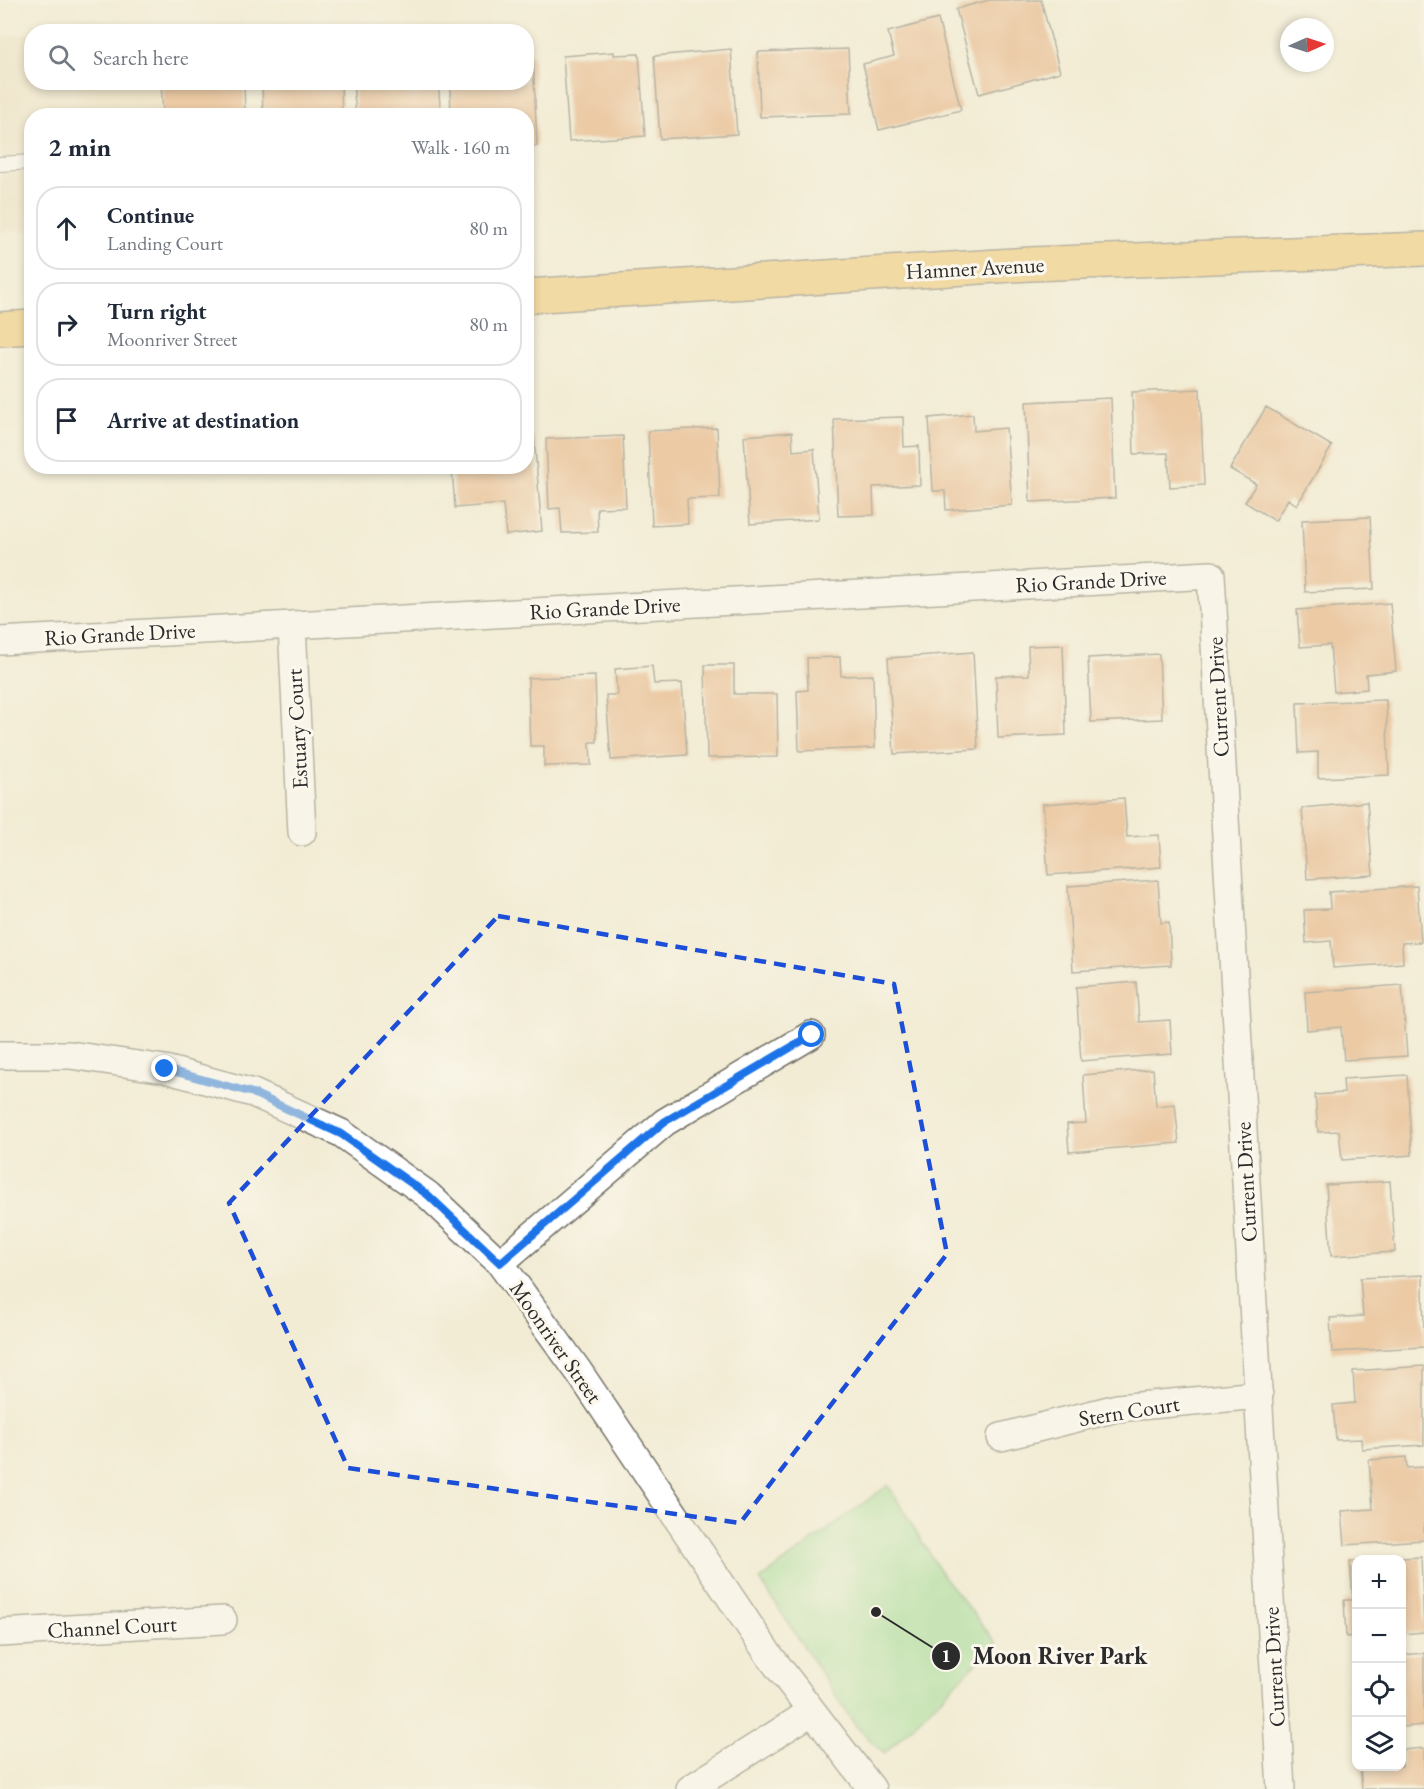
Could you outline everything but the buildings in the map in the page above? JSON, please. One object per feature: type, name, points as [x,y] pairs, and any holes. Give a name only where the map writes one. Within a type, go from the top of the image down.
[{"type":"main road","name":"Hamner Avenue","points":[[534,295],[1030,264],[1424,249]]},
{"type":"main road","points":[[0,329],[24,328]]},
{"type":"street","name":"Rio Grande Drive","points":[[0,641],[1211,575]]},
{"type":"street","name":"Current Drive","points":[[1211,575],[1281,1789]]},
{"type":"street","name":"Estuary Court","points":[[292,625],[302,832]]},
{"type":"street","points":[[500,1263],[664,1122],[812,1035]]},
{"type":"street","name":"Moonriver Street","points":[[0,1055],[70,1055],[165,1069],[253,1093],[341,1134],[428,1195],[500,1263],[579,1372],[769,1655],[872,1789]]},
{"type":"street","name":"Stern Court","points":[[1001,1437],[1117,1408],[1258,1395]]},
{"type":"street","name":"Channel Court","points":[[0,1633],[223,1620]]},
{"type":"street","points":[[690,1789],[811,1712]]},
{"type":"lane","points":[[0,164],[24,162]]},
{"type":"highlighted area","points":[[498,916],[894,984],[947,1254],[740,1523],[348,1468],[229,1203]]},
{"type":"shaded area","points":[[24,34],[24,90],[159,90],[161,108],[24,108],[24,230],[0,232],[0,36]]},
{"type":"green space","points":[[888,1485],[943,1576],[997,1643],[884,1754],[855,1725],[760,1580]]},
{"type":"place","name":"Moon River Park","points":[[876,1612]]},
{"type":"route","points":[[165,1069],[253,1093],[341,1134],[428,1195],[500,1263],[664,1122],[812,1035]]}]
